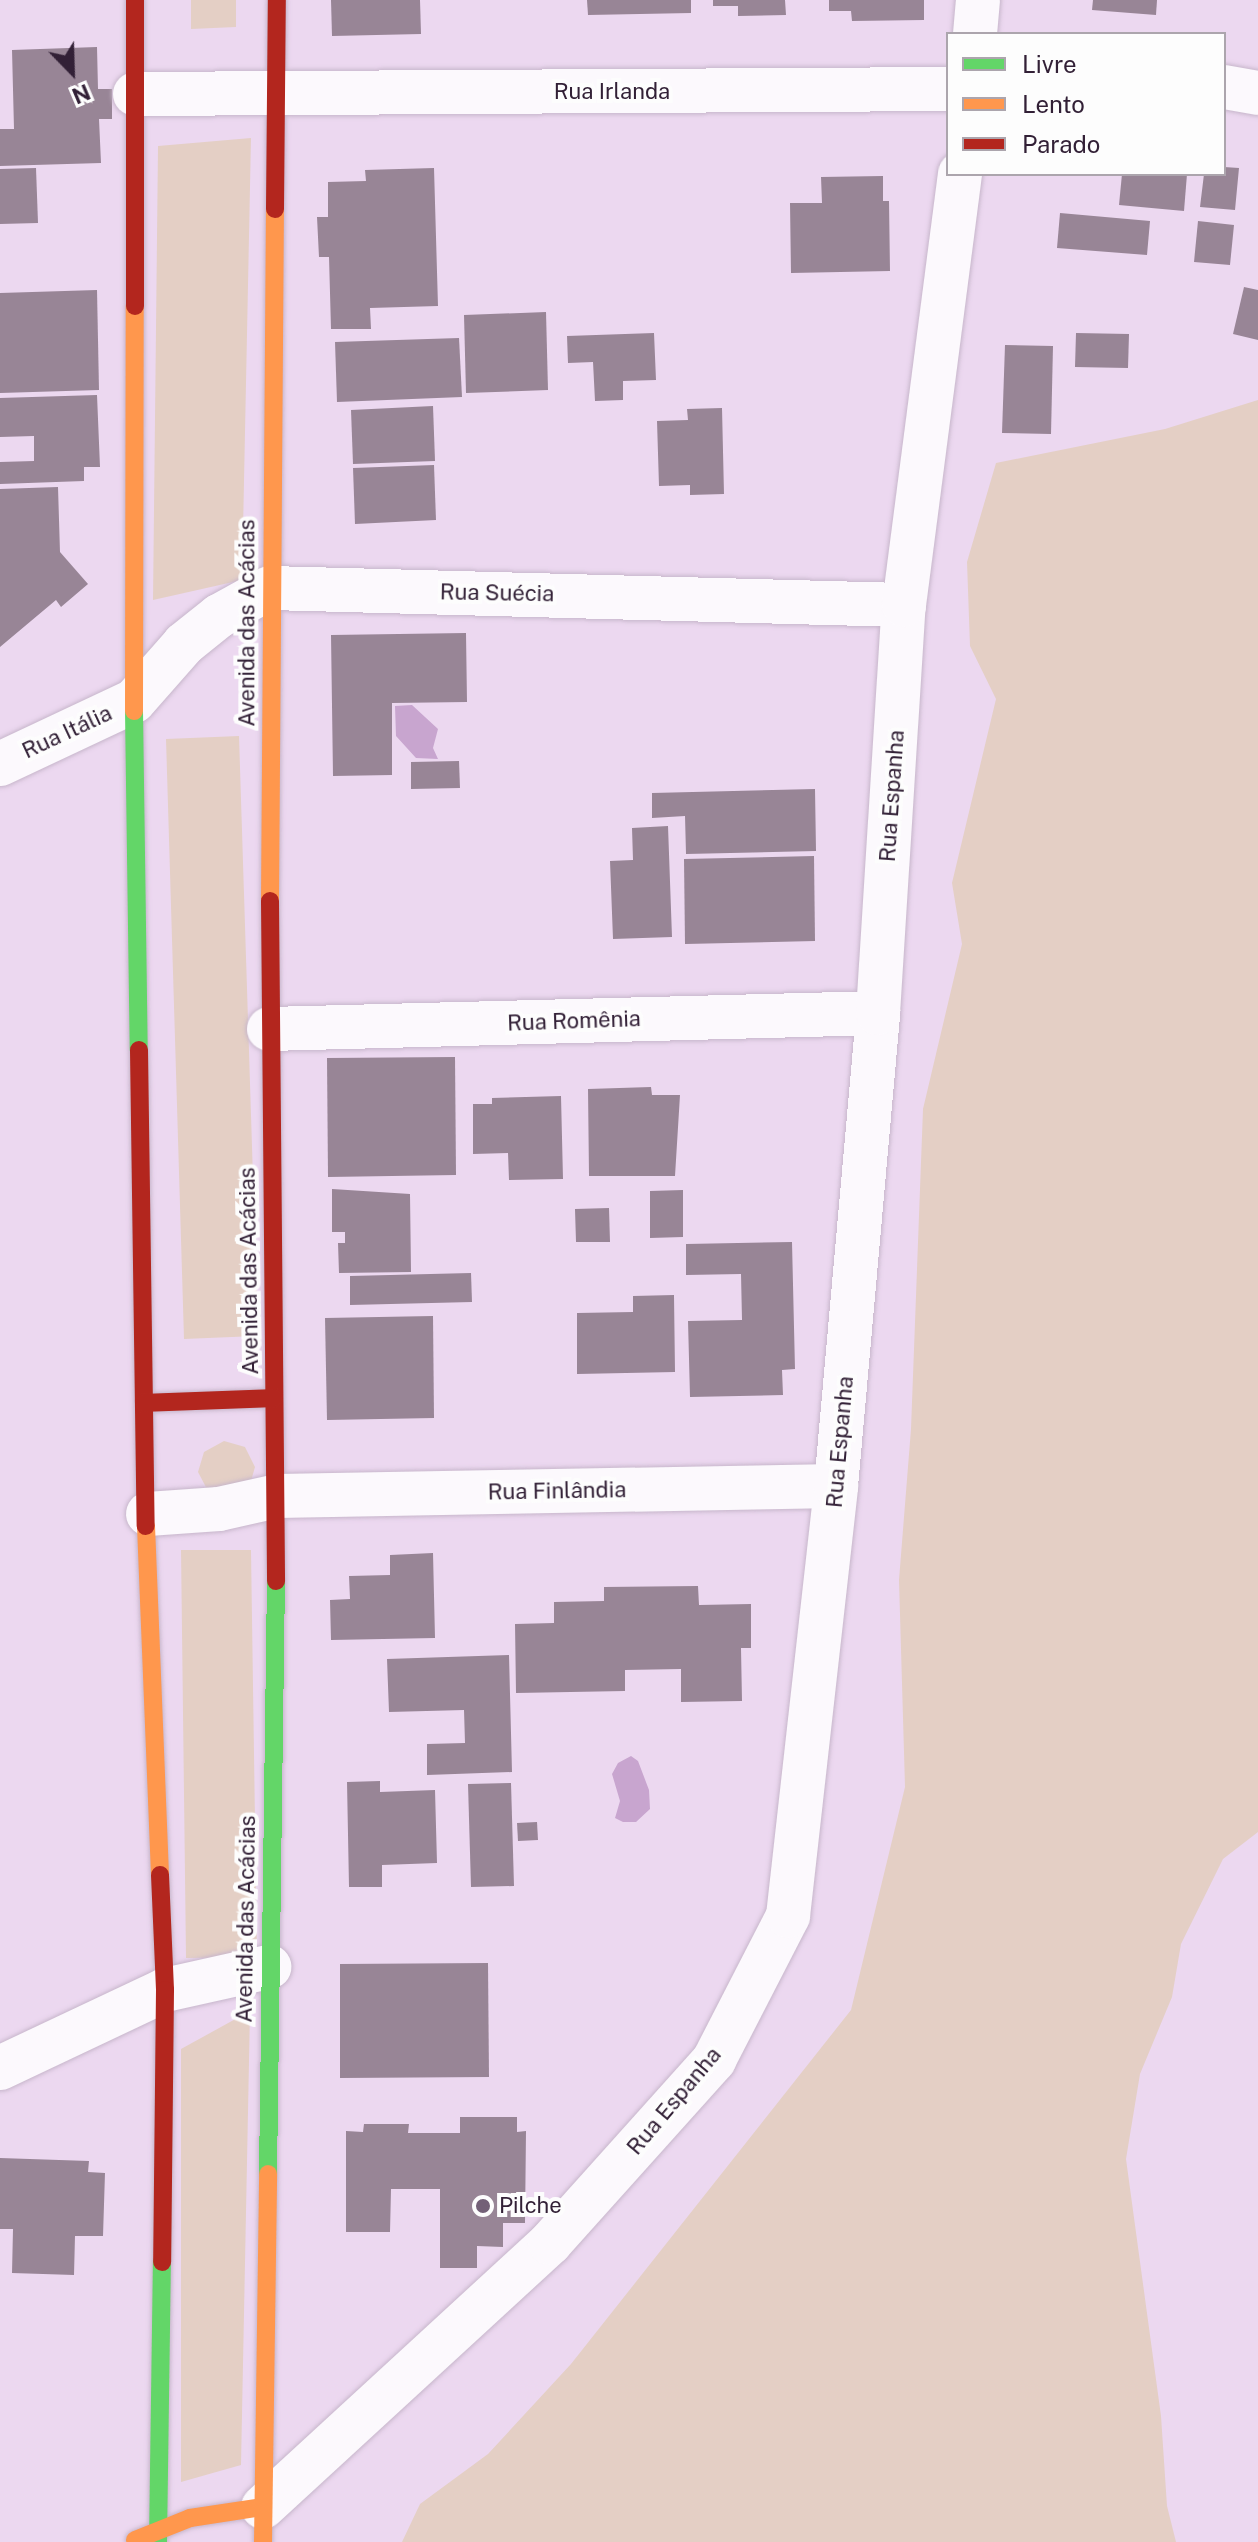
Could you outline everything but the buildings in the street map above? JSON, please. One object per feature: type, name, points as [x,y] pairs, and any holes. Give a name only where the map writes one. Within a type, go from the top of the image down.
[{"type":"street","points":[[135,0],[134,701],[144,1403],[165,1990],[158,2536]]},
{"type":"street","name":"Avenida das Acácias","points":[[263,2524],[277,1496],[269,1029],[270,588],[277,0]]},
{"type":"street","points":[[975,32],[978,0]]},
{"type":"street","points":[[1226,87],[1258,93]]},
{"type":"street","name":"Rua Irlanda","points":[[135,94],[946,89]]},
{"type":"street","name":"Rua Espanha","points":[[263,2524],[550,2243],[714,2060],[788,1916],[836,1486],[878,1013],[904,605],[960,176]]},
{"type":"street","points":[[134,701],[184,644],[219,616],[270,588]]},
{"type":"street","name":"Rua Suécia","points":[[270,588],[904,605]]},
{"type":"street","name":"Rua Itália","points":[[0,764],[134,701]]},
{"type":"street","name":"Rua Romênia","points":[[269,1029],[878,1013]]},
{"type":"street","points":[[144,1403],[274,1398]]},
{"type":"street","name":"Rua Finlândia","points":[[148,1514],[219,1509],[277,1496],[836,1486]]},
{"type":"street","points":[[0,2068],[165,1990],[269,1967]]},
{"type":"street","points":[[131,2542],[158,2536],[190,2518],[263,2524]]},
{"type":"shaded area","points":[[191,0],[236,0],[236,27],[191,29]]},
{"type":"shaded area","points":[[251,138],[242,580],[153,600],[158,146]]},
{"type":"shaded area","points":[[1258,400],[1258,1832],[1223,1859],[1181,1944],[1172,1997],[1140,2074],[1126,2159],[1161,2416],[1167,2506],[1176,2542],[402,2542],[420,2504],[488,2454],[571,2364],[851,2010],[905,1787],[899,1580],[911,1429],[923,1109],[962,944],[952,883],[996,699],[970,646],[967,562],[996,463],[1165,429]]},
{"type":"shaded area","points":[[412,705],[438,729],[433,748],[438,759],[416,758],[396,736],[395,706]]},
{"type":"shaded area","points":[[239,736],[258,1336],[184,1339],[166,739]]},
{"type":"shaded area","points":[[224,1441],[245,1447],[255,1467],[249,1488],[208,1491],[198,1472],[204,1452]]},
{"type":"shaded area","points":[[181,1550],[251,1550],[257,1957],[186,1958]]},
{"type":"shaded area","points":[[631,1756],[638,1761],[649,1790],[650,1809],[636,1822],[623,1822],[615,1818],[620,1801],[612,1774],[618,1763]]},
{"type":"shaded area","points":[[250,2011],[241,2465],[181,2482],[181,2049]]},
{"type":"traffic: fast","points":[[134,711],[139,1050]]},
{"type":"traffic: fast","points":[[268,2174],[276,1581]]},
{"type":"traffic: fast","points":[[158,2542],[162,2262]]},
{"type":"traffic: slow","points":[[270,901],[275,209]]},
{"type":"traffic: slow","points":[[134,711],[135,306]]},
{"type":"traffic: slow","points":[[146,1526],[160,1875]]},
{"type":"traffic: slow","points":[[263,2542],[268,2174]]},
{"type":"traffic: slow","points":[[135,2540],[190,2518],[263,2507]]},
{"type":"traffic: jam","points":[[135,0],[135,306]]},
{"type":"traffic: jam","points":[[275,209],[277,0]]},
{"type":"traffic: jam","points":[[270,901],[276,1581]]},
{"type":"traffic: jam","points":[[139,1050],[146,1526]]},
{"type":"traffic: jam","points":[[144,1403],[274,1398]]},
{"type":"traffic: jam","points":[[160,1875],[165,1990],[162,2262]]},
{"type":"place","name":"Pilche","points":[[483,2206]]}]
